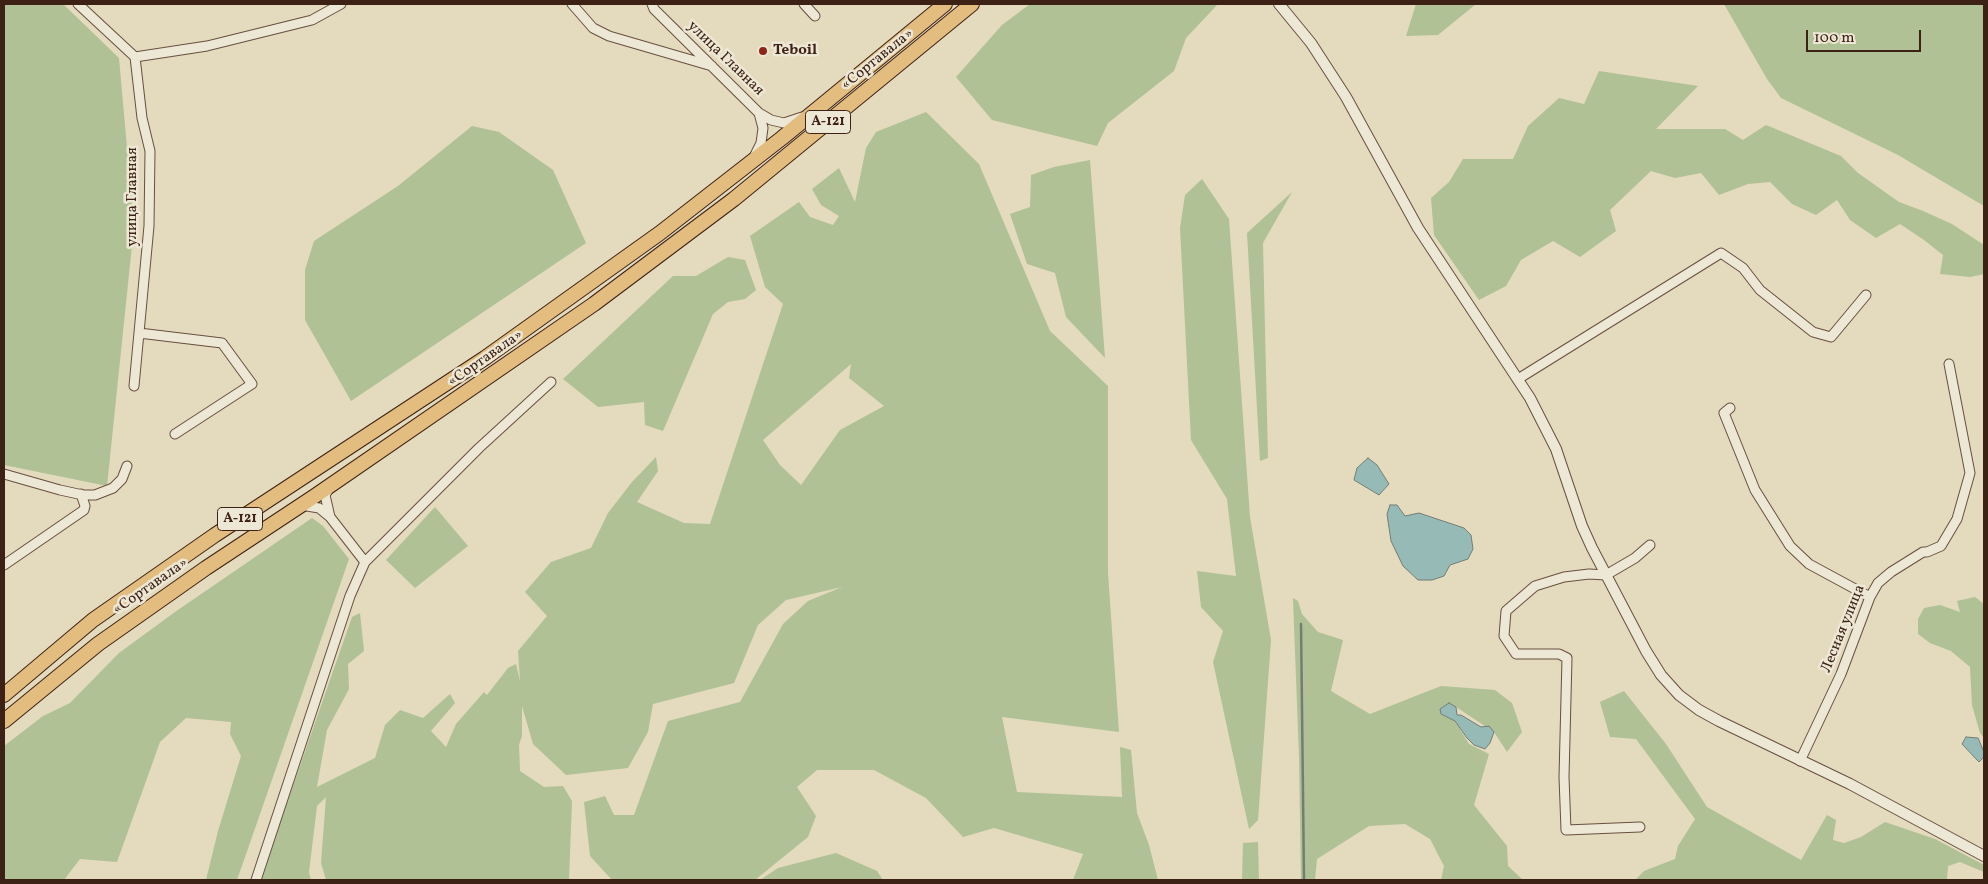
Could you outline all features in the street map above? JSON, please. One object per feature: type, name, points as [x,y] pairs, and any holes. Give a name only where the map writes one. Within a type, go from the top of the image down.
[{"type":"highway","name":"«Сортавала»","points":[[4,695],[93,620],[215,535],[485,358],[660,233],[819,108],[945,4]]},
{"type":"highway","name":"«Сортавала»","points":[[4,722],[98,644],[206,568],[594,304],[734,200],[972,4]]},
{"type":"street","points":[[78,4],[135,57],[208,46],[312,20],[341,4]]},
{"type":"street","points":[[572,4],[593,28],[609,36],[713,66]]},
{"type":"street","name":"улица Главная","points":[[652,4],[654,9],[759,112]]},
{"type":"street","points":[[804,4],[815,16]]},
{"type":"street","points":[[1279,4],[1311,43],[1346,97],[1418,228],[1518,379],[1544,423],[1556,449],[1582,526],[1646,651],[1661,675],[1679,695],[1699,710],[1850,784],[1984,856]]},
{"type":"street","name":"улица Главная","points":[[134,386],[149,226],[150,151],[142,118],[135,57]]},
{"type":"street","points":[[759,112],[771,120],[784,123],[796,120],[819,108]]},
{"type":"street","points":[[739,171],[758,152],[763,128],[759,112]]},
{"type":"street","points":[[1518,379],[1721,253],[1743,268],[1760,290],[1813,332],[1831,337],[1866,295]]},
{"type":"street","points":[[139,333],[222,343],[252,384],[175,434]]},
{"type":"street","name":"Лесная улица","points":[[1800,761],[1841,674],[1870,597],[1878,583],[1891,572],[1923,552],[1941,546],[1957,519],[1970,473],[1949,364]]},
{"type":"street","points":[[256,880],[350,596],[365,562],[479,448],[551,382]]},
{"type":"street","points":[[1730,408],[1724,413],[1755,490],[1790,546],[1809,564],[1870,597]]},
{"type":"street","points":[[4,474],[80,494],[95,495],[113,488],[122,479],[127,466]]},
{"type":"street","points":[[330,485],[325,496],[330,517]]},
{"type":"street","points":[[4,565],[84,510],[86,506],[80,494]]},
{"type":"street","points":[[301,505],[319,508],[330,517],[365,562]]},
{"type":"street","points":[[1640,827],[1566,830],[1564,777],[1567,658],[1559,654],[1516,654],[1504,636],[1506,611],[1535,586],[1564,577],[1589,574],[1606,575],[1635,558],[1650,545]]},
{"type":"green space","points":[[4,4],[63,4],[119,58],[134,226],[107,486],[4,465]]},
{"type":"green space","points":[[1030,4],[1218,4],[1186,38],[1174,71],[1108,123],[1097,146],[992,120],[956,77],[1002,25]]},
{"type":"green space","points":[[1416,4],[1476,4],[1438,35],[1406,36]]},
{"type":"green space","points":[[1724,4],[1984,4],[1984,206],[1898,155],[1781,98],[1767,79]]},
{"type":"green space","points":[[1599,71],[1698,86],[1656,129],[1725,129],[1743,140],[1766,125],[1841,156],[1858,173],[1899,202],[1952,224],[1984,245],[1984,274],[1970,277],[1940,274],[1943,255],[1924,240],[1900,224],[1876,238],[1850,220],[1837,200],[1816,215],[1792,204],[1770,182],[1748,184],[1719,195],[1701,173],[1675,178],[1651,171],[1610,210],[1616,231],[1580,257],[1553,241],[1521,260],[1506,286],[1479,300],[1434,235],[1431,198],[1449,182],[1463,159],[1513,159],[1528,126],[1559,98],[1584,104]]},
{"type":"green space","points":[[926,112],[979,164],[1050,331],[1108,386],[1108,573],[1119,732],[1002,717],[1017,792],[1122,797],[1120,747],[1131,750],[1137,813],[1149,845],[1158,880],[1073,880],[1083,854],[994,828],[963,837],[926,798],[874,770],[817,770],[797,787],[816,816],[808,837],[755,880],[612,880],[590,856],[584,802],[605,796],[614,815],[634,815],[668,721],[740,702],[783,624],[808,601],[842,587],[786,600],[758,625],[734,683],[653,704],[648,732],[628,768],[566,775],[533,744],[522,706],[522,736],[519,745],[520,771],[544,787],[563,786],[572,801],[569,880],[326,880],[321,863],[326,797],[317,806],[309,872],[311,880],[260,880],[352,617],[360,613],[364,651],[348,664],[349,689],[327,730],[317,787],[375,758],[385,725],[400,710],[423,718],[450,694],[455,703],[431,731],[446,747],[456,724],[484,692],[487,695],[508,668],[516,664],[520,681],[518,651],[547,616],[525,592],[551,562],[591,548],[608,513],[632,482],[656,457],[658,471],[637,502],[684,523],[710,524],[783,304],[765,287],[750,236],[799,202],[810,217],[833,225],[839,216],[821,205],[812,189],[839,168],[855,202],[866,148],[876,132]],"holes":[[[851,364],[849,378],[884,406],[840,430],[801,485],[780,465],[763,440]]]},
{"type":"green space","points":[[472,126],[499,132],[553,170],[586,243],[351,401],[305,320],[305,270],[314,241],[398,186]]},
{"type":"green space","points":[[1090,160],[1105,358],[1066,317],[1055,273],[1027,264],[1010,214],[1030,207],[1031,175],[1054,167]]},
{"type":"green space","points":[[1202,179],[1229,219],[1250,517],[1271,640],[1258,820],[1249,829],[1213,662],[1223,631],[1201,607],[1197,571],[1236,576],[1227,499],[1191,440],[1180,228],[1185,195]]},
{"type":"green space","points":[[1292,192],[1263,243],[1268,458],[1260,461],[1247,233]]},
{"type":"green space","points":[[728,257],[745,260],[756,290],[745,299],[728,302],[713,314],[663,431],[645,425],[644,402],[598,407],[563,379],[673,276],[696,276]]},
{"type":"green space","points":[[435,507],[468,546],[415,588],[386,560]]},
{"type":"green space","points":[[312,518],[323,526],[349,559],[237,880],[206,880],[218,831],[241,756],[230,734],[231,722],[186,718],[160,742],[117,862],[80,859],[64,880],[4,880],[4,746],[43,716],[70,703],[119,653]]},
{"type":"green space","points":[[1975,597],[1984,604],[1984,738],[1980,733],[1972,705],[1970,667],[1951,651],[1930,643],[1918,634],[1918,619],[1924,608],[1940,605],[1960,612],[1957,601]]},
{"type":"green space","points":[[1293,598],[1298,601],[1302,614],[1318,632],[1343,640],[1331,691],[1370,714],[1441,686],[1495,690],[1512,703],[1522,732],[1507,752],[1494,732],[1456,707],[1449,703],[1440,709],[1441,714],[1455,721],[1469,744],[1489,754],[1474,805],[1507,846],[1508,866],[1523,880],[1441,880],[1444,866],[1430,839],[1405,824],[1369,826],[1317,859],[1315,880],[1301,880]]},
{"type":"green space","points":[[1624,691],[1666,744],[1707,807],[1801,860],[1827,815],[1836,820],[1833,840],[1844,843],[1861,837],[1885,822],[1935,839],[1984,865],[1984,872],[1960,862],[1948,866],[1947,880],[1635,880],[1644,871],[1675,859],[1678,846],[1695,819],[1636,739],[1610,737],[1600,702]]},
{"type":"green space","points":[[1258,842],[1259,880],[1242,880],[1243,843]]},
{"type":"green space","points":[[836,853],[877,871],[883,880],[760,880],[778,868]]},
{"type":"water","points":[[1368,458],[1377,465],[1389,484],[1379,495],[1354,480],[1357,468]]},
{"type":"water","points":[[1390,505],[1397,505],[1405,516],[1419,513],[1464,528],[1471,535],[1473,549],[1468,559],[1450,565],[1444,576],[1432,580],[1418,580],[1403,566],[1391,541],[1387,514]]},
{"type":"water","points":[[1449,703],[1456,707],[1457,715],[1461,715],[1481,727],[1489,726],[1494,732],[1490,743],[1485,749],[1474,745],[1455,721],[1441,714],[1440,709]]},
{"type":"water","points":[[1966,737],[1978,738],[1984,752],[1984,757],[1979,762],[1962,744]]},
{"type":"waterway","points":[[1301,624],[1304,880]]},
{"type":"place","name":"Teboil","points":[[763,51]]}]
